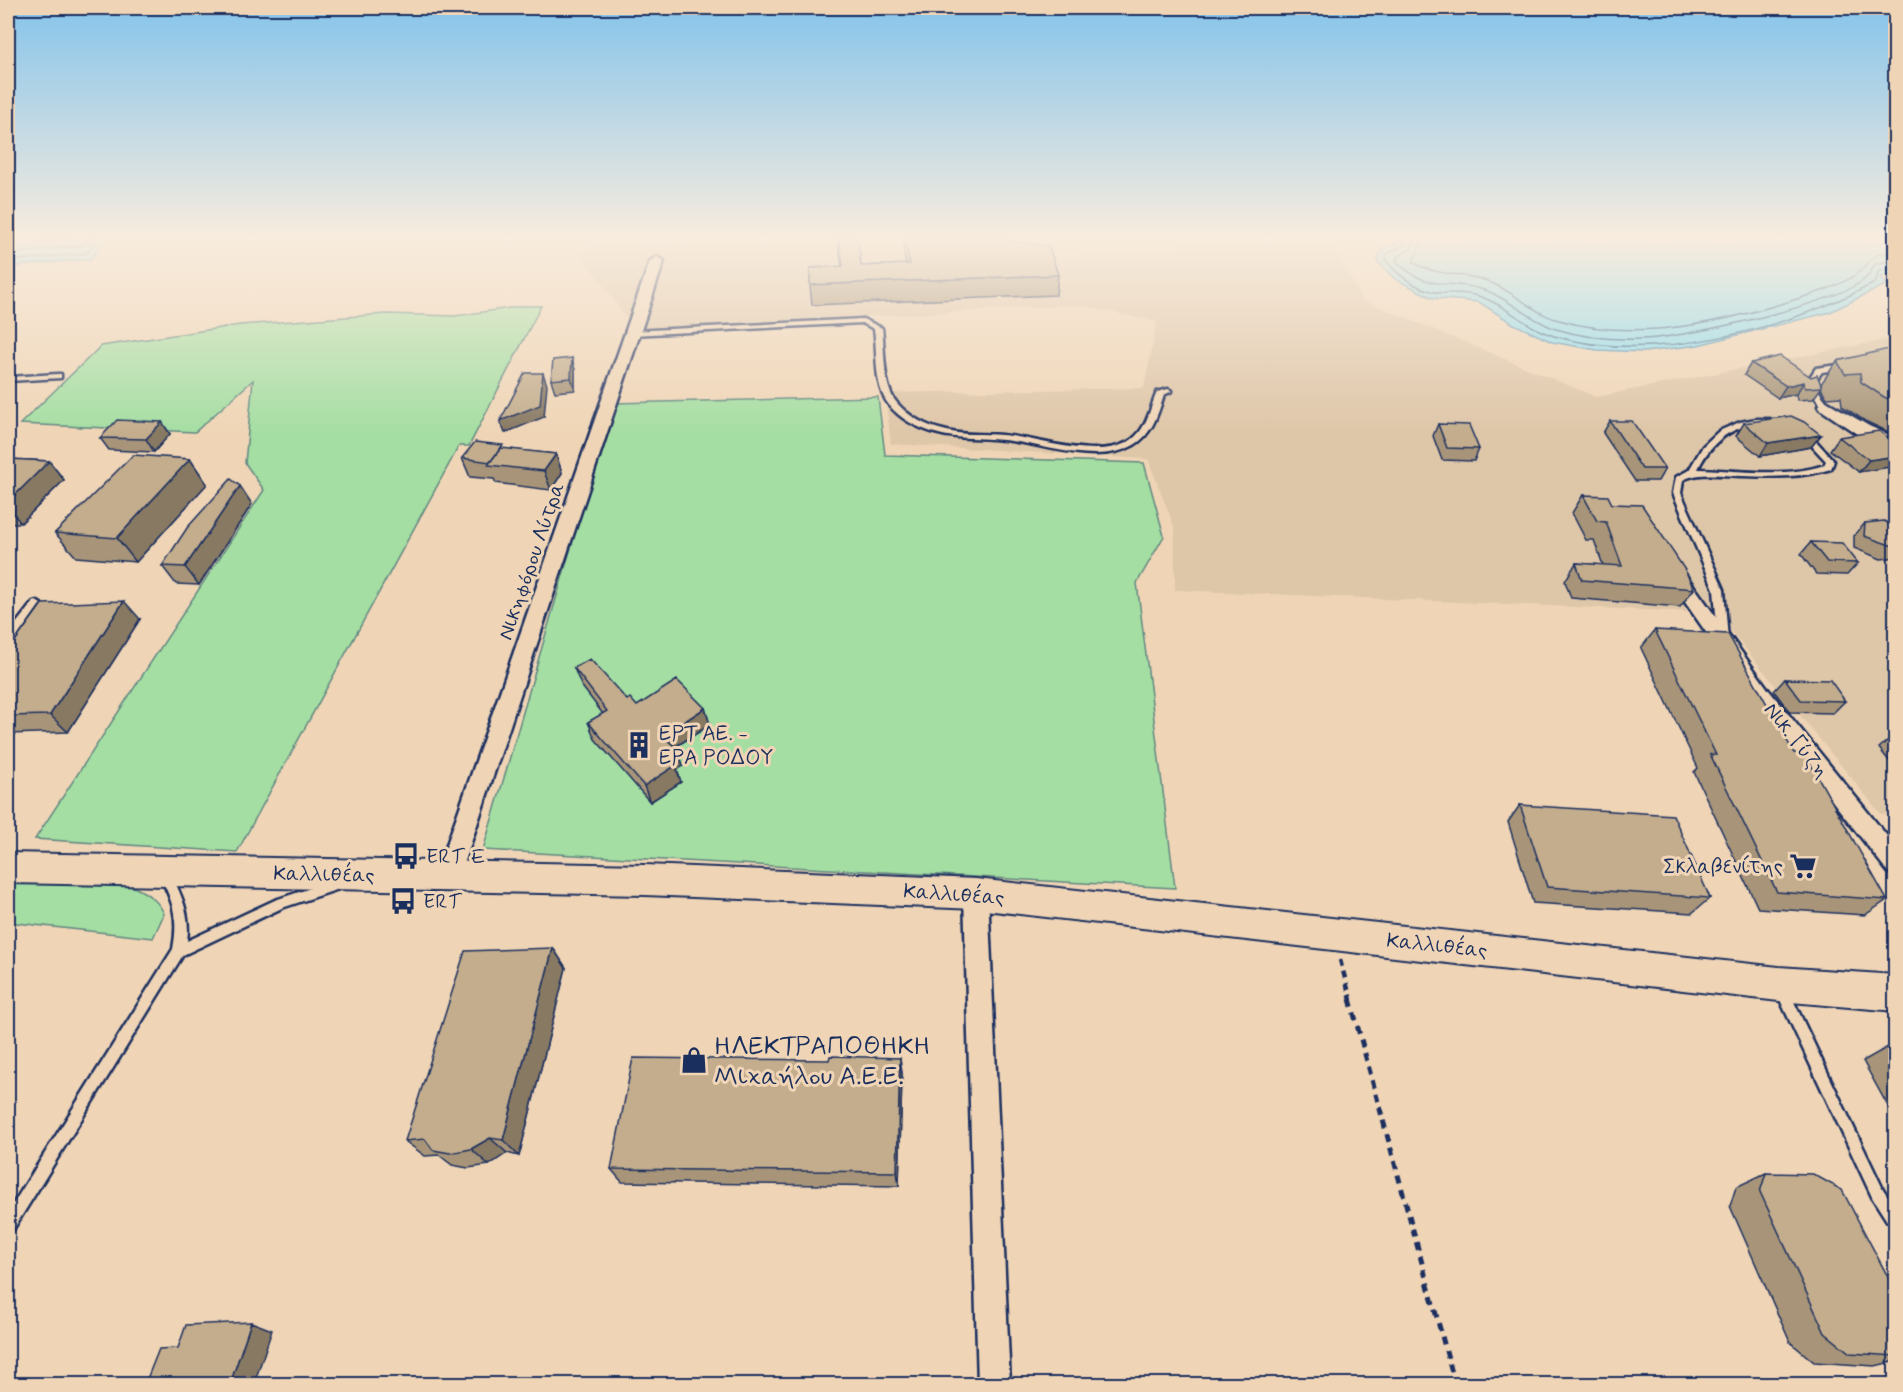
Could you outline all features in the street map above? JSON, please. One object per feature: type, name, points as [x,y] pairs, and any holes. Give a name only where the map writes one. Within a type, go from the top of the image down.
[{"type":"main road","name":"Καλλιθέας","points":[[8,868],[645,880],[976,894],[1779,984],[1896,993]]},
{"type":"street","name":"Νικηφόρου Λύτρα","points":[[448,876],[642,303]]},
{"type":"street","points":[[1826,406],[1863,430],[1896,444]]},
{"type":"street","name":"Νικ. Γύζη","points":[[1660,554],[1761,695],[1896,865]]},
{"type":"street","points":[[976,894],[994,1384]]},
{"type":"lane","points":[[632,333],[863,321],[878,328],[884,372],[883,386],[891,402],[909,418],[934,431],[1069,448],[1097,450],[1122,448],[1135,441],[1150,426],[1160,394],[1168,391]]},
{"type":"lane","points":[[1826,406],[1816,393],[1812,380],[1819,370],[1850,365]]},
{"type":"lane","points":[[8,379],[58,376]]},
{"type":"lane","points":[[1692,472],[1698,459],[1718,434],[1734,425],[1763,421],[1783,423]]},
{"type":"lane","points":[[1724,643],[1719,590],[1677,493],[1679,479],[1692,472],[1790,474],[1820,471],[1828,467],[1830,461],[1825,452],[1796,428]]},
{"type":"lane","points":[[8,641],[36,604]]},
{"type":"lane","points":[[8,1225],[178,951],[184,930],[183,910],[163,870]]},
{"type":"lane","points":[[178,951],[279,904],[365,874]]},
{"type":"lane","points":[[1779,984],[1878,1194],[1892,1216],[1896,1217]]},
{"type":"path","points":[[1333,934],[1455,1384]]},
{"type":"shaded area","points":[[616,303],[1370,303],[1596,397],[1895,338],[1895,815],[1881,814],[1716,613],[1175,590],[1175,529],[1148,459],[891,444],[885,393],[1144,388],[1157,322],[1079,305],[634,329]]},
{"type":"green space","points":[[524,306],[541,306],[469,446],[459,446],[237,852],[35,839],[264,490],[245,463],[253,380],[195,432],[20,424],[101,346],[240,325],[386,314],[455,316]]},
{"type":"green space","points":[[878,397],[885,455],[1144,463],[1164,536],[1137,583],[1175,888],[483,850],[613,403]]},
{"type":"green space","points":[[8,882],[75,882],[127,886],[150,896],[164,914],[153,938],[8,922]]},
{"type":"water","points":[[1481,303],[1848,303],[1830,312],[1698,345],[1644,352],[1597,350],[1552,342],[1512,323]]},
{"type":"building","points":[[1893,348],[1896,350],[1896,402],[1861,382],[1860,373],[1845,374],[1837,361]]},
{"type":"building","points":[[1780,356],[1811,377],[1817,375],[1822,387],[1805,388],[1804,382],[1786,386],[1751,363]]},
{"type":"building","points":[[572,358],[571,378],[551,380],[553,360]]},
{"type":"building","points":[[525,373],[543,373],[540,405],[500,421]]},
{"type":"building","points":[[1791,416],[1804,422],[1821,435],[1768,443],[1744,423]]},
{"type":"building","points":[[117,420],[162,422],[146,439],[100,438]]},
{"type":"building","points":[[1610,421],[1632,421],[1665,469],[1642,469]]},
{"type":"building","points":[[1438,424],[1469,425],[1479,449],[1447,448]]},
{"type":"building","points":[[1879,431],[1896,443],[1896,456],[1869,460],[1839,437]]},
{"type":"building","points":[[475,442],[503,445],[490,462],[462,458]]},
{"type":"building","points":[[501,448],[556,454],[544,471],[488,465]]},
{"type":"building","points":[[133,455],[190,459],[117,538],[55,533]]},
{"type":"building","points":[[8,459],[49,461],[8,502]]},
{"type":"building","points":[[231,479],[240,486],[185,567],[162,566],[187,528]]},
{"type":"building","points":[[1583,495],[1608,496],[1612,504],[1642,505],[1685,570],[1694,589],[1582,580],[1576,563],[1622,566],[1606,522],[1597,521]]},
{"type":"building","points":[[1884,521],[1896,527],[1896,546],[1864,536],[1865,523]]},
{"type":"building","points":[[1811,542],[1842,543],[1858,563],[1827,562]]},
{"type":"building","points":[[124,601],[50,715],[8,716],[8,651],[42,604]]},
{"type":"building","points":[[1655,630],[1728,634],[1794,753],[1805,754],[1887,900],[1777,892],[1710,754],[1716,755]]},
{"type":"building","points":[[590,659],[627,700],[630,698],[637,706],[677,680],[705,708],[662,736],[678,749],[667,756],[675,766],[644,786],[588,722],[607,711],[574,668]]},
{"type":"building","points":[[1785,679],[1830,680],[1845,701],[1801,700]]},
{"type":"building","points":[[1520,805],[1673,815],[1710,898],[1547,887]]},
{"type":"building","points":[[553,948],[503,1140],[490,1138],[471,1149],[450,1153],[433,1150],[425,1139],[405,1141],[465,951]]},
{"type":"building","points":[[830,1056],[900,1058],[897,1172],[611,1169],[633,1058],[829,1060]]},
{"type":"building","points":[[1766,1173],[1813,1174],[1842,1190],[1896,1292],[1896,1356],[1850,1353],[1825,1333],[1760,1192]]},
{"type":"building","points":[[251,1322],[230,1384],[145,1384],[159,1349],[178,1348],[186,1325]]},
{"type":"place","name":"ΕΡΤ ΑΕ. - ΕΡΑ ΡΟΔΟΥ","points":[[639,745]]},
{"type":"place","name":"ERT E","points":[[406,856]]},
{"type":"place","name":"Σκλαβενίτης","points":[[1803,866]]},
{"type":"place","name":"ERT","points":[[403,901]]},
{"type":"place","name":"ΗΛΕΚΤΡΑΠΟΘΗΚΗ Μιχαήλου Α.Ε.Ε.","points":[[694,1060]]}]
